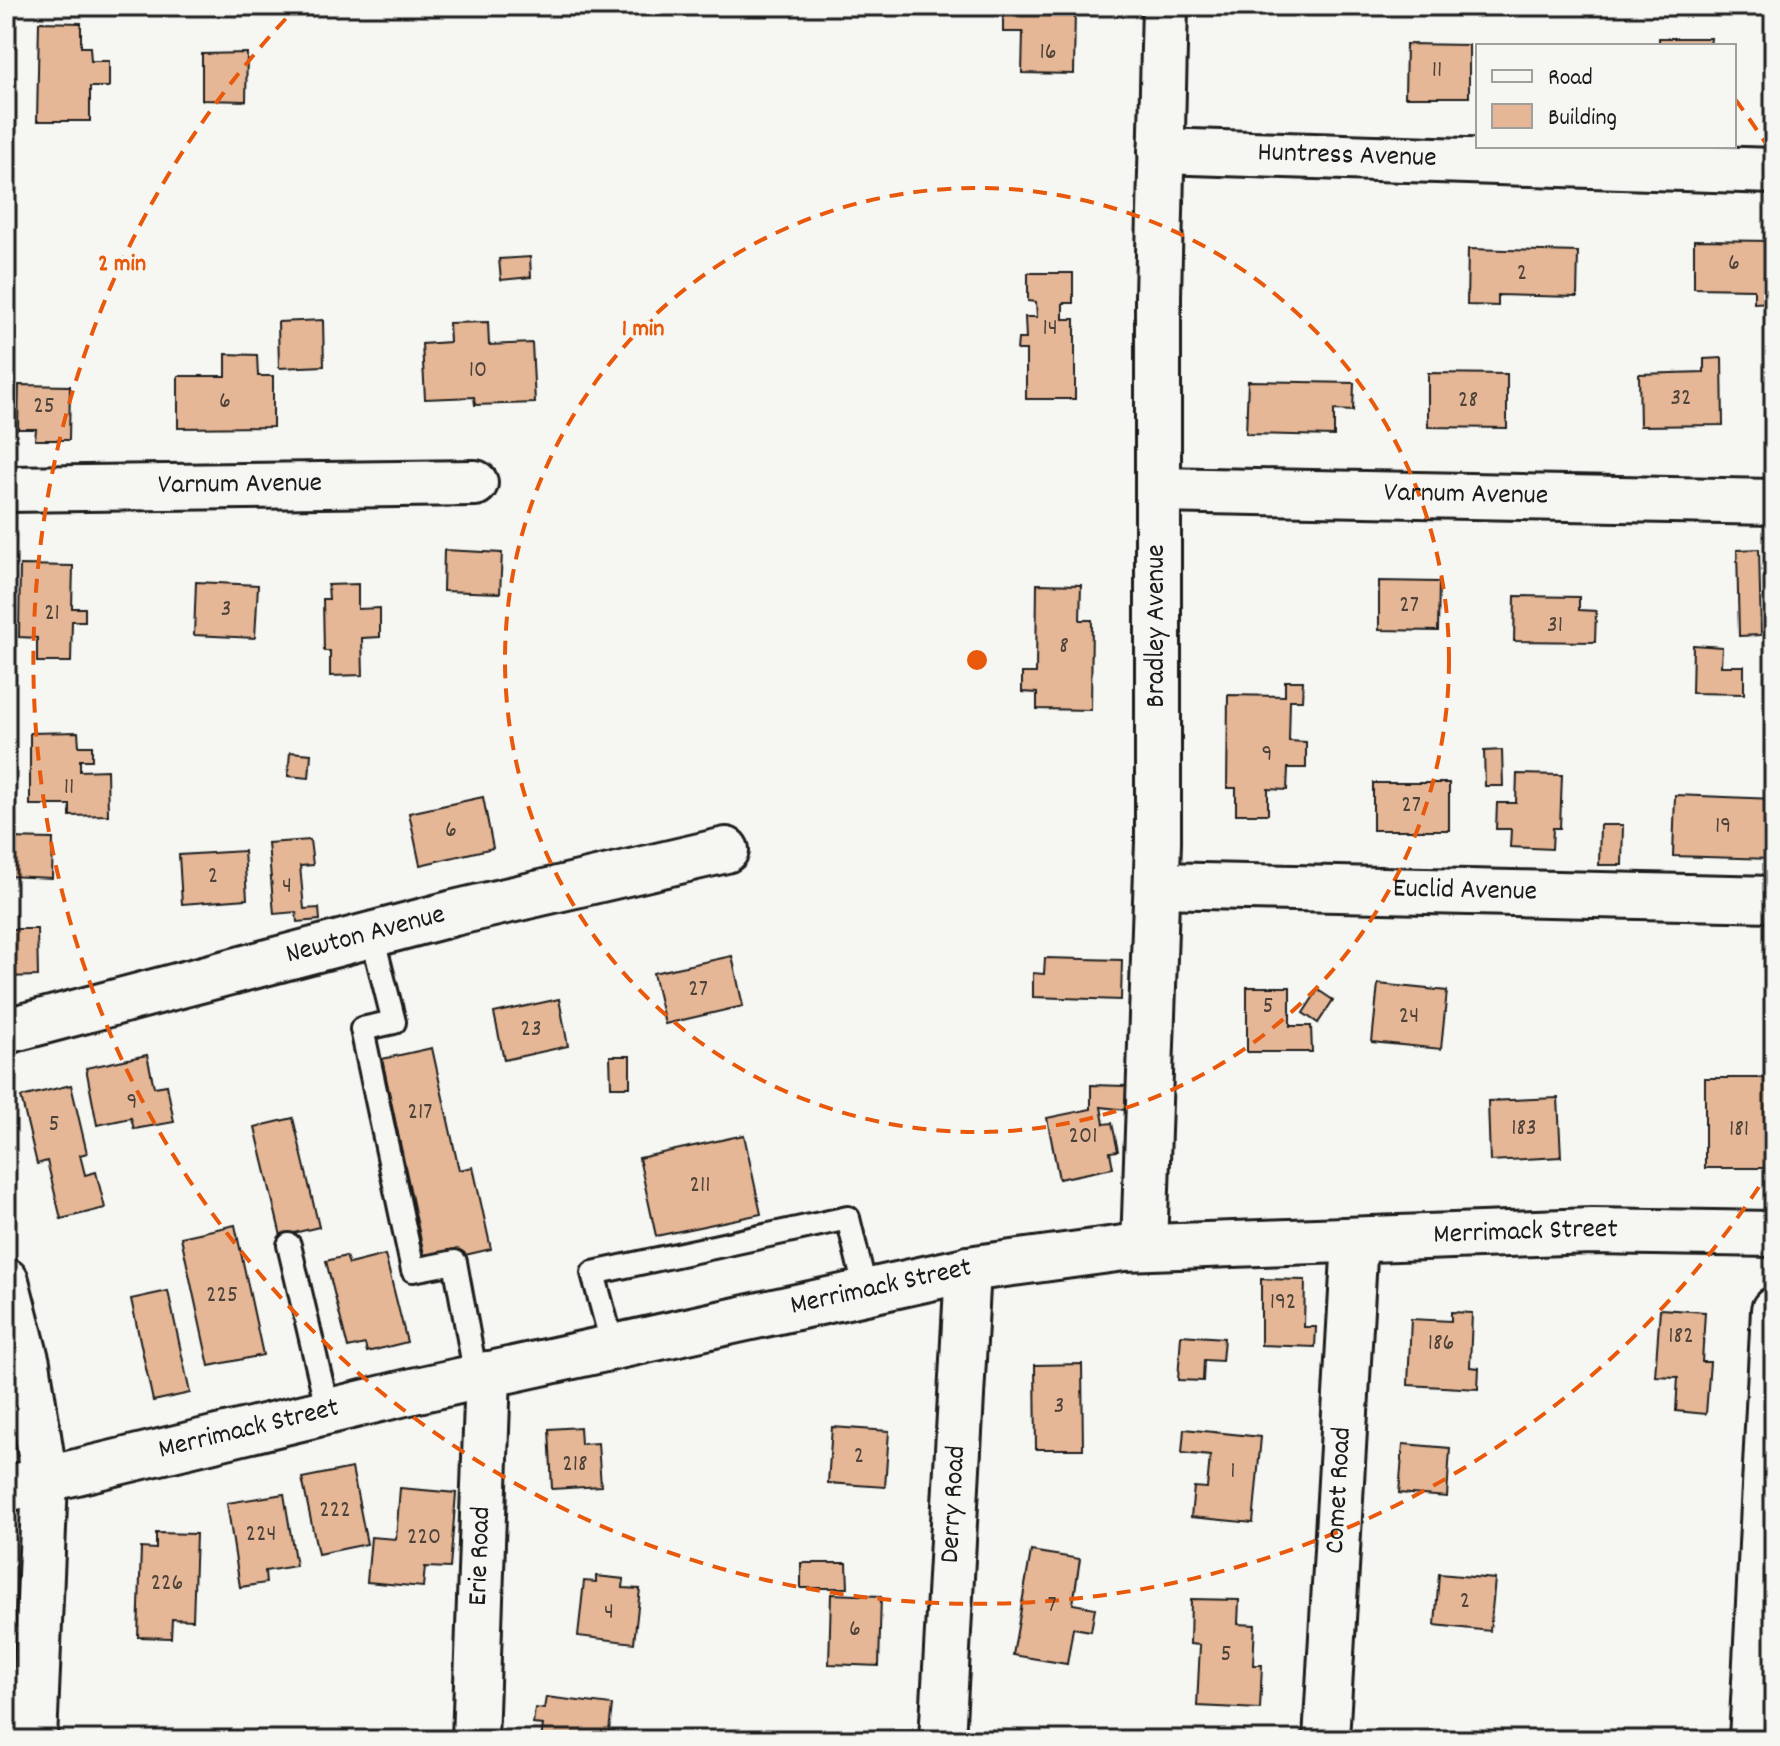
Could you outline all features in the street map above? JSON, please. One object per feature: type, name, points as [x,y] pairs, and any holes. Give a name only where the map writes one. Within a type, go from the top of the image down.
[{"type":"street","name":"Bradley Avenue","points":[[1144,1247],[1157,885],[1161,151],[1165,6]]},
{"type":"street","name":"Huntress Avenue","points":[[1161,151],[1774,171]]},
{"type":"street","name":"Varnum Avenue","points":[[6,489],[475,483]]},
{"type":"street","name":"Varnum Avenue","points":[[1158,490],[1774,502]]},
{"type":"street","name":"Newton Avenue","points":[[6,1031],[372,935],[726,850]]},
{"type":"street","name":"Euclid Avenue","points":[[1157,885],[1774,899]]},
{"type":"street","name":"Merrimack Street","points":[[26,1485],[328,1411],[968,1269],[1144,1247],[1592,1231],[1774,1234]]},
{"type":"street","name":"Comet Road","points":[[1326,1740],[1355,1240]]},
{"type":"street","name":"Derry Road","points":[[942,1740],[968,1269]]},
{"type":"street","points":[[6,1281],[26,1485],[34,1740]]},
{"type":"street","points":[[1752,1740],[1774,1310]]},
{"type":"street","name":"Erie Road","points":[[475,1740],[482,1376]]},
{"type":"lane","points":[[372,935],[394,1022],[362,1029],[413,1270],[455,1262],[482,1376]]},
{"type":"lane","points":[[613,1347],[593,1273],[848,1218],[866,1292]]},
{"type":"lane","points":[[289,1245],[328,1411]]},
{"type":"building","points":[[1003,6],[1075,6],[1074,74],[1022,73],[1023,32],[1003,32]]},
{"type":"building","points":[[39,22],[81,23],[81,47],[90,47],[91,61],[109,61],[109,87],[90,87],[90,121],[37,121]]},
{"type":"building","points":[[1659,38],[1711,38],[1710,44],[1659,44]]},
{"type":"building","points":[[1406,44],[1469,45],[1469,97],[1405,97]]},
{"type":"building","points":[[247,53],[246,101],[202,100],[202,54]]},
{"type":"building","points":[[1694,240],[1774,241],[1774,302],[1754,303],[1754,289],[1694,288]]},
{"type":"building","points":[[1468,249],[1578,252],[1577,297],[1498,295],[1498,306],[1467,305]]},
{"type":"building","points":[[530,257],[531,277],[501,280],[499,259]]},
{"type":"building","points":[[1028,273],[1073,273],[1073,303],[1063,303],[1063,319],[1075,319],[1075,399],[1026,399],[1026,350],[1017,350],[1018,339],[1026,339],[1025,317],[1037,317],[1036,302],[1028,301]]},
{"type":"building","points":[[323,320],[324,366],[279,368],[278,322]]},
{"type":"building","points":[[488,322],[489,345],[532,343],[535,403],[475,405],[474,397],[425,399],[422,344],[450,342],[449,323]]},
{"type":"building","points":[[226,354],[257,355],[258,376],[273,376],[273,427],[178,428],[178,376],[226,376]]},
{"type":"building","points":[[1722,358],[1723,425],[1640,426],[1639,374],[1704,372],[1704,359]]},
{"type":"building","points":[[1428,373],[1507,374],[1507,428],[1428,427]]},
{"type":"building","points":[[1248,381],[1354,383],[1353,411],[1334,410],[1334,436],[1246,434]]},
{"type":"building","points":[[19,385],[70,386],[69,440],[35,440],[36,429],[18,429]]},
{"type":"building","points":[[1759,549],[1761,635],[1739,636],[1737,550]]},
{"type":"building","points":[[444,550],[502,553],[500,593],[443,591]]},
{"type":"building","points":[[20,565],[73,566],[72,608],[85,608],[85,621],[72,621],[71,662],[37,662],[37,638],[19,637]]},
{"type":"building","points":[[1379,581],[1439,582],[1438,631],[1379,630]]},
{"type":"building","points":[[196,582],[258,585],[255,638],[194,635]]},
{"type":"building","points":[[358,584],[358,609],[380,608],[380,637],[362,638],[363,675],[330,676],[330,651],[324,651],[323,599],[329,599],[328,585]]},
{"type":"building","points":[[1037,584],[1081,585],[1080,620],[1092,620],[1091,710],[1037,709],[1037,693],[1022,692],[1022,673],[1036,673]]},
{"type":"building","points":[[1515,596],[1579,597],[1579,610],[1596,611],[1595,642],[1514,641]]},
{"type":"building","points":[[1693,645],[1722,647],[1721,666],[1744,666],[1744,694],[1692,693]]},
{"type":"building","points":[[1285,681],[1303,681],[1302,700],[1290,700],[1289,741],[1306,742],[1306,768],[1288,768],[1287,790],[1268,789],[1268,814],[1236,814],[1236,788],[1227,788],[1228,695],[1285,696]]},
{"type":"building","points":[[78,732],[79,746],[92,746],[92,760],[80,760],[80,771],[107,770],[108,815],[70,816],[70,805],[30,805],[30,733]]},
{"type":"building","points":[[1502,750],[1503,786],[1485,786],[1484,751]]},
{"type":"building","points":[[290,752],[311,754],[309,778],[288,776]]},
{"type":"building","points":[[1517,774],[1562,775],[1560,828],[1553,828],[1552,849],[1510,847],[1511,829],[1496,829],[1497,803],[1516,803]]},
{"type":"building","points":[[1373,783],[1449,783],[1449,830],[1373,830]]},
{"type":"building","points":[[1675,795],[1774,799],[1772,859],[1673,856]]},
{"type":"building","points":[[483,797],[493,848],[420,865],[409,813]]},
{"type":"building","points":[[1600,825],[1623,825],[1622,865],[1599,865]]},
{"type":"building","points":[[6,838],[53,839],[52,878],[6,876]]},
{"type":"building","points":[[310,840],[313,865],[300,866],[304,909],[319,908],[320,920],[297,922],[296,912],[274,914],[268,843]]},
{"type":"building","points":[[244,851],[247,899],[182,904],[179,855]]},
{"type":"building","points":[[6,929],[37,929],[38,976],[6,977]]},
{"type":"building","points":[[732,956],[743,1006],[665,1024],[653,973]]},
{"type":"building","points":[[1045,958],[1122,960],[1121,1000],[1033,997],[1033,973],[1044,974]]},
{"type":"building","points":[[1378,984],[1447,991],[1441,1049],[1372,1042]]},
{"type":"building","points":[[1247,987],[1290,987],[1290,1026],[1311,1026],[1312,1052],[1247,1052]]},
{"type":"building","points":[[1318,990],[1333,1000],[1318,1023],[1303,1013]]},
{"type":"building","points":[[559,999],[568,1046],[504,1060],[494,1013]]},
{"type":"building","points":[[432,1048],[459,1170],[473,1167],[491,1249],[426,1264],[382,1059]]},
{"type":"building","points":[[147,1055],[154,1087],[167,1085],[174,1122],[134,1129],[131,1118],[97,1125],[86,1068]]},
{"type":"building","points":[[610,1056],[630,1056],[630,1087],[611,1087]]},
{"type":"building","points":[[1705,1078],[1772,1078],[1774,1168],[1705,1168]]},
{"type":"building","points":[[71,1085],[87,1153],[80,1155],[85,1175],[96,1172],[105,1208],[61,1219],[47,1161],[37,1164],[21,1097]]},
{"type":"building","points":[[1091,1085],[1126,1086],[1126,1110],[1101,1107],[1104,1124],[1112,1123],[1118,1151],[1110,1152],[1113,1168],[1059,1179],[1047,1118],[1091,1109]]},
{"type":"building","points":[[1558,1098],[1561,1157],[1490,1161],[1488,1101]]},
{"type":"building","points":[[293,1118],[319,1227],[281,1236],[255,1127]]},
{"type":"building","points":[[744,1135],[761,1214],[656,1236],[639,1158]]},
{"type":"building","points":[[235,1225],[263,1355],[209,1366],[181,1237]]},
{"type":"building","points":[[385,1255],[407,1342],[367,1352],[365,1344],[348,1348],[326,1261],[346,1256],[349,1264]]},
{"type":"building","points":[[1261,1279],[1305,1280],[1304,1327],[1316,1327],[1315,1347],[1261,1345]]},
{"type":"building","points":[[168,1291],[190,1393],[153,1401],[131,1299]]},
{"type":"building","points":[[1660,1309],[1705,1312],[1702,1362],[1710,1362],[1706,1414],[1676,1411],[1678,1377],[1655,1376]]},
{"type":"building","points":[[1451,1312],[1472,1313],[1470,1367],[1479,1368],[1478,1389],[1408,1385],[1411,1319],[1451,1321]]},
{"type":"building","points":[[1181,1335],[1224,1338],[1222,1361],[1204,1360],[1203,1381],[1178,1380]]},
{"type":"building","points":[[1082,1364],[1083,1449],[1036,1449],[1035,1365]]},
{"type":"building","points":[[580,1427],[581,1444],[598,1443],[601,1486],[552,1489],[549,1429]]},
{"type":"building","points":[[832,1427],[889,1431],[885,1487],[828,1483]]},
{"type":"building","points":[[1184,1429],[1261,1437],[1253,1523],[1191,1517],[1194,1487],[1207,1488],[1210,1456],[1182,1453]]},
{"type":"building","points":[[1403,1444],[1450,1448],[1447,1497],[1399,1493]]},
{"type":"building","points":[[352,1468],[367,1544],[318,1554],[302,1478]]},
{"type":"building","points":[[400,1488],[456,1493],[450,1568],[425,1567],[423,1587],[367,1582],[371,1537],[396,1539]]},
{"type":"building","points":[[284,1494],[296,1566],[265,1571],[266,1583],[240,1587],[227,1503]]},
{"type":"building","points":[[156,1533],[196,1534],[193,1620],[172,1619],[171,1638],[138,1637],[141,1548],[156,1549]]},
{"type":"building","points":[[1031,1551],[1080,1559],[1073,1604],[1095,1608],[1091,1631],[1073,1628],[1067,1664],[1013,1655]]},
{"type":"building","points":[[801,1563],[847,1563],[848,1588],[801,1588]]},
{"type":"building","points":[[1439,1574],[1495,1579],[1490,1631],[1435,1625]]},
{"type":"building","points":[[596,1576],[624,1579],[623,1588],[640,1589],[634,1643],[578,1636],[584,1581],[596,1582]]},
{"type":"building","points":[[831,1594],[881,1596],[879,1666],[829,1664]]},
{"type":"building","points":[[1191,1599],[1239,1600],[1238,1624],[1255,1625],[1253,1665],[1262,1665],[1260,1709],[1197,1706],[1200,1645],[1190,1644]]},
{"type":"building","points":[[546,1697],[612,1705],[608,1740],[541,1740],[543,1725],[533,1724],[535,1708],[544,1709]]},
{"type":"building","points":[[1452,1730],[1503,1733],[1502,1740],[1452,1740]]}]
